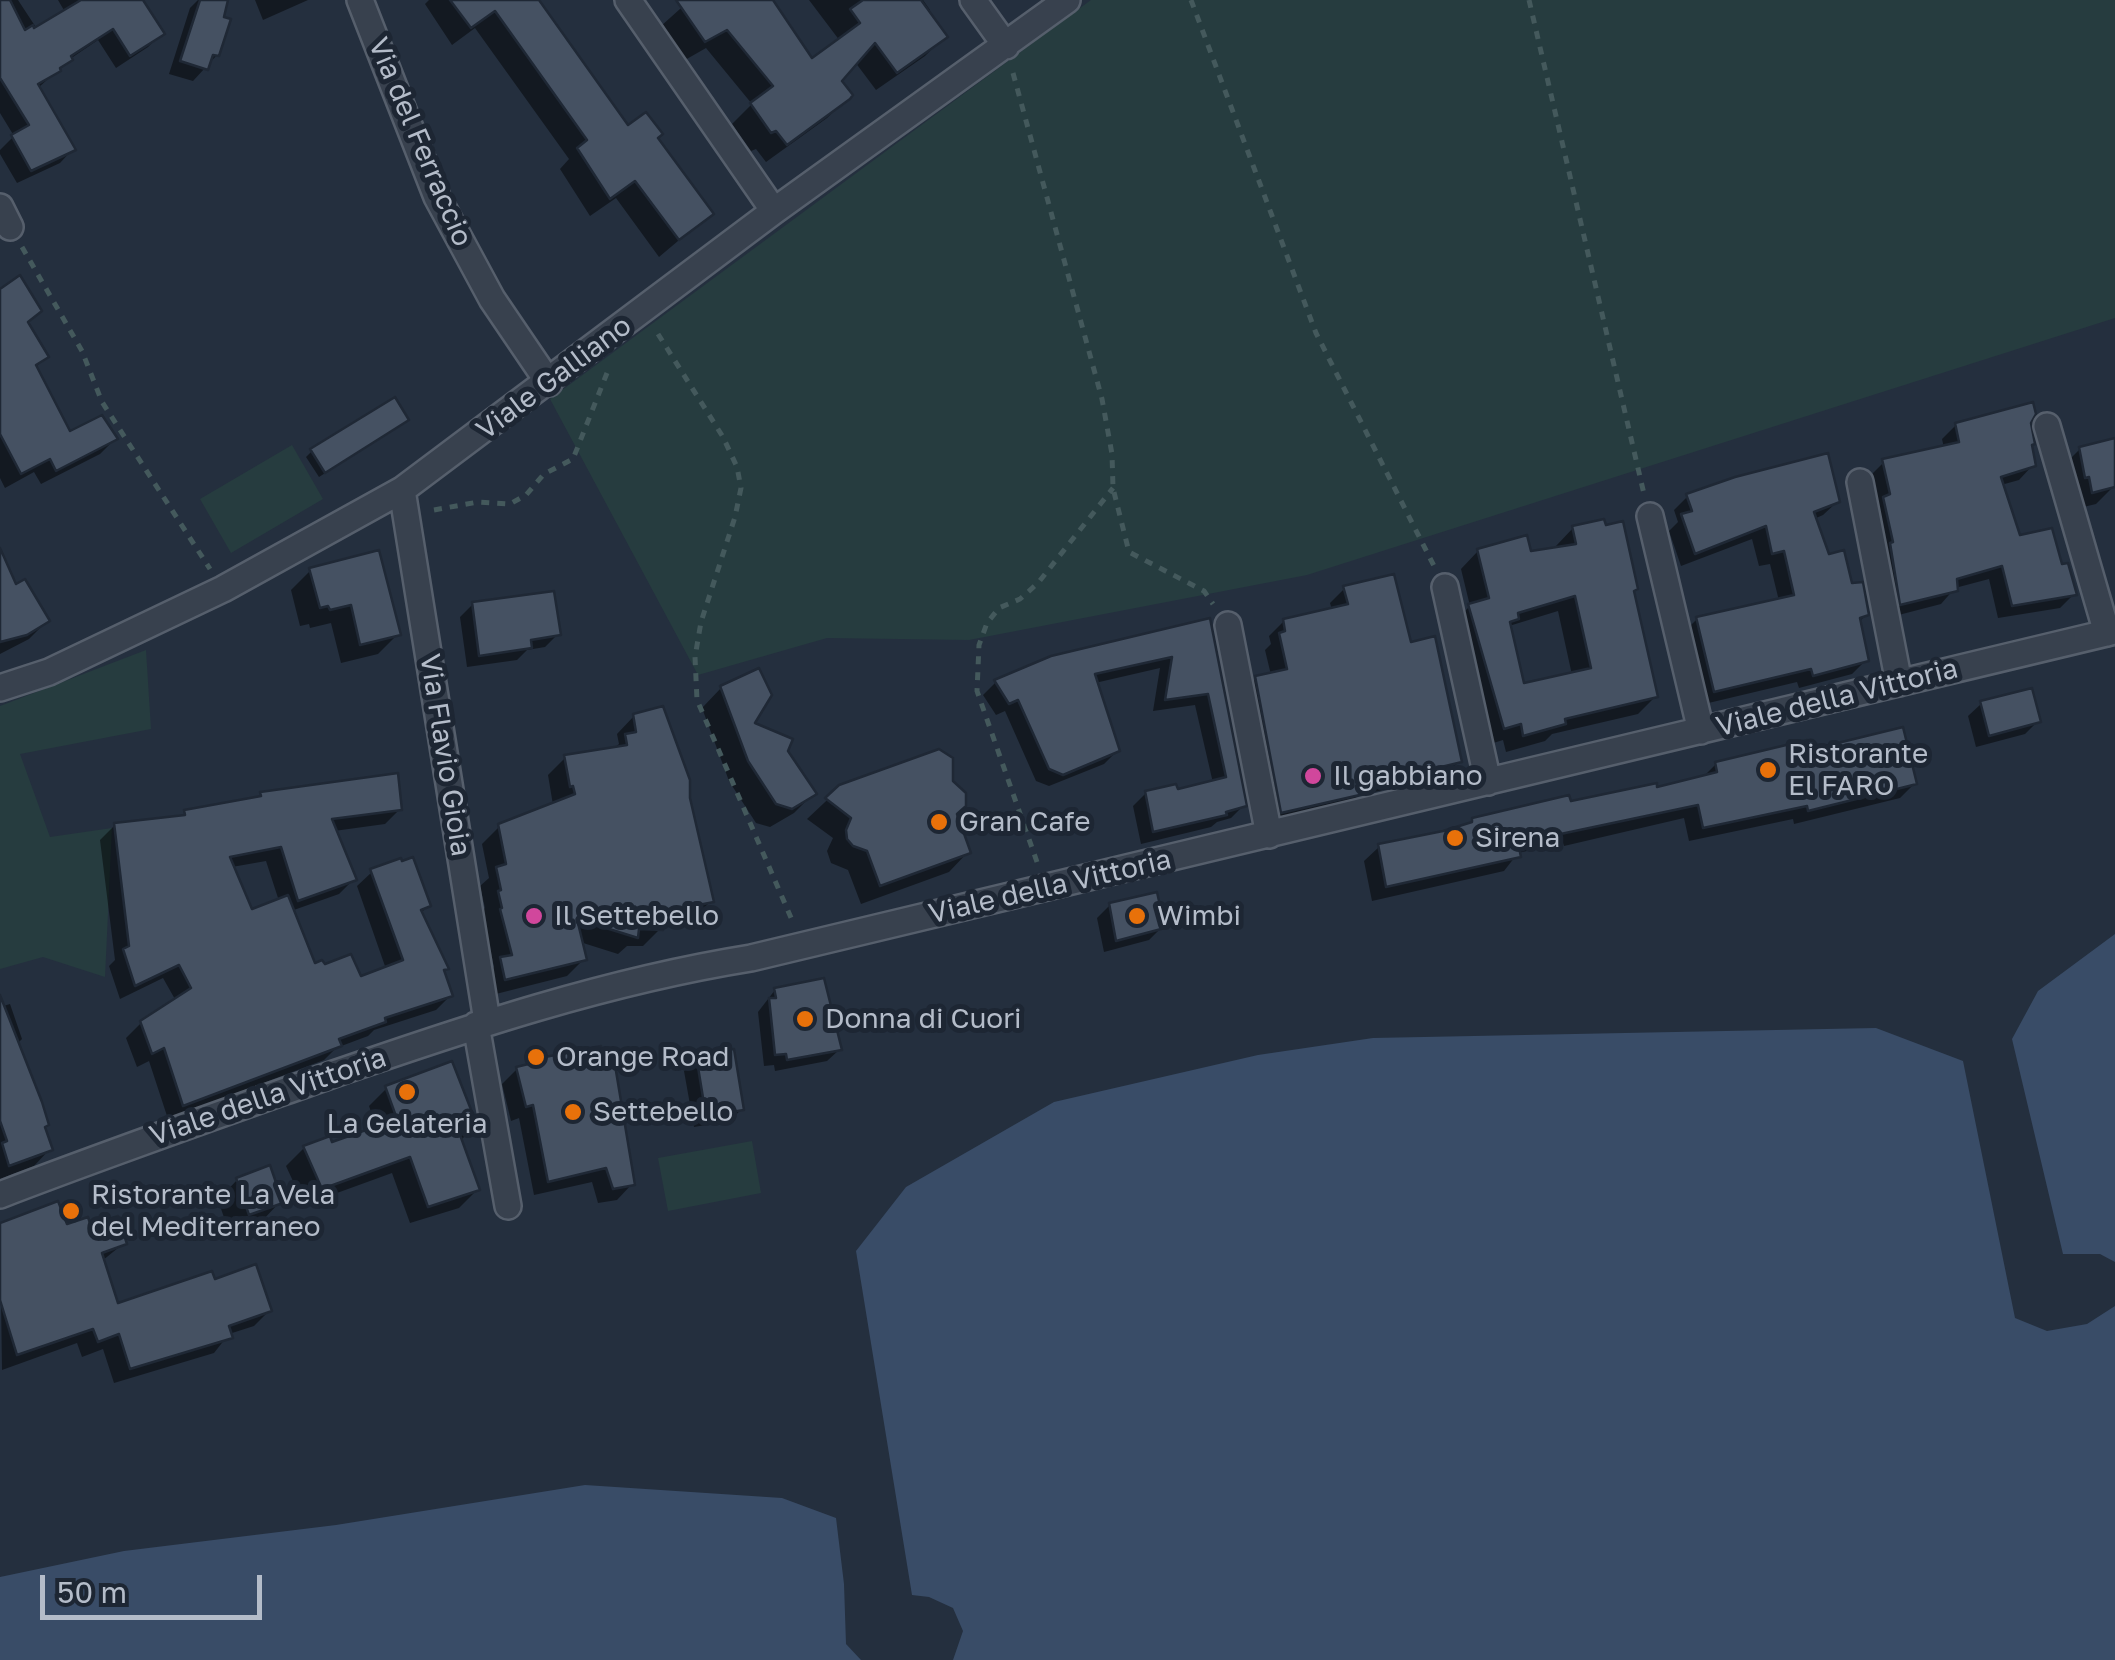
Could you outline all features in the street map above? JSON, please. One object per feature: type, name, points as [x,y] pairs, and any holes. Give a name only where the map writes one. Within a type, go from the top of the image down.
[{"type":"street","name":"Via del Ferraccio","points":[[360,0],[437,197],[492,299],[548,384]]},
{"type":"street","points":[[628,0],[774,211]]},
{"type":"street","points":[[973,0],[1006,46]]},
{"type":"street","name":"Viale Galliano","points":[[0,688],[50,672],[404,503],[548,384],[774,211],[1067,0]]},
{"type":"street","points":[[2047,426],[2111,632]]},
{"type":"street","points":[[1860,482],[1899,683]]},
{"type":"street","name":"Via Flavio Gioia","points":[[404,503],[508,1206]]},
{"type":"street","points":[[1650,516],[1701,731]]},
{"type":"street","points":[[1445,587],[1488,782]]},
{"type":"street","points":[[1228,624],[1270,835]]},
{"type":"street","name":"Viale della Vittoria","points":[[0,1195],[131,1145],[482,1023],[705,965],[803,946],[2111,632]]},
{"type":"path","points":[[1192,0],[1316,333],[1445,587]]},
{"type":"path","points":[[1529,0],[1650,516]]},
{"type":"path","points":[[1006,46],[1102,399],[1112,454],[1113,488],[1129,552],[1204,592],[1228,624]]},
{"type":"path","points":[[5,217],[82,352],[102,402],[223,589]]},
{"type":"path","points":[[644,344],[658,334],[723,437],[736,467],[741,488],[735,516],[701,622],[695,658],[697,700],[803,946]]},
{"type":"path","points":[[404,503],[510,504],[526,495],[544,474],[573,459],[604,374],[618,364]]},
{"type":"path","points":[[1046,888],[977,691],[979,646],[987,624],[999,608],[1038,583],[1113,488]]},
{"type":"green space","points":[[1091,0],[2115,0],[2115,318],[1307,575],[969,640],[827,638],[698,675],[550,399]]},
{"type":"green space","points":[[292,445],[323,499],[231,553],[200,499]]},
{"type":"green space","points":[[146,650],[151,729],[20,754],[50,837],[112,828],[105,977],[43,957],[0,969],[0,706]]},
{"type":"green space","points":[[752,1141],[761,1193],[668,1211],[658,1158]]},
{"type":"water","points":[[2115,934],[2115,1262],[2100,1254],[2063,1254],[2012,1039],[2038,991]]},
{"type":"water","points":[[1876,1028],[1963,1061],[2015,1318],[2047,1331],[2087,1324],[2115,1306],[2115,1660],[953,1660],[963,1631],[953,1608],[929,1597],[912,1595],[856,1251],[906,1187],[1054,1102],[1258,1055],[1373,1038]]},
{"type":"water","points":[[585,1485],[782,1498],[836,1518],[846,1644],[861,1660],[0,1660],[0,1577],[124,1551],[336,1525]]},
{"type":"building","points":[[0,0],[10,0],[25,30],[81,0],[143,0],[165,34],[130,56],[113,29],[71,56],[73,60],[61,71],[38,84],[76,150],[31,171],[11,135],[29,125],[0,78]]},
{"type":"building","points":[[200,0],[228,0],[224,17],[231,19],[219,56],[213,55],[208,70],[180,61]]},
{"type":"building","points":[[450,0],[539,0],[628,125],[646,112],[663,134],[658,138],[714,214],[679,240],[635,181],[610,199],[577,148],[587,140],[495,11],[471,28]]},
{"type":"building","points":[[676,0],[773,0],[812,58],[860,23],[850,9],[863,0],[921,0],[948,37],[897,73],[875,43],[842,81],[853,95],[850,99],[787,145],[776,131],[771,133],[750,103],[773,86],[727,30],[705,42]]},
{"type":"building","points":[[20,275],[42,311],[28,322],[49,357],[36,365],[70,431],[102,415],[118,439],[56,471],[50,459],[21,474],[0,434],[0,289]]},
{"type":"building","points":[[395,397],[409,420],[325,473],[310,449]]},
{"type":"building","points":[[2033,402],[2036,414],[2031,423],[2035,444],[2032,445],[2036,466],[2001,477],[2020,535],[2052,528],[2062,564],[2068,563],[2077,595],[2012,606],[2002,566],[1957,579],[1958,591],[1900,605],[1883,497],[1890,494],[1882,459],[1959,442],[1955,423]]},
{"type":"building","points":[[2115,438],[2115,487],[2092,493],[2079,447]]},
{"type":"building","points":[[1828,453],[1840,502],[1814,512],[1829,554],[1844,550],[1852,583],[1863,582],[1869,615],[1860,618],[1869,661],[1813,676],[1811,669],[1714,692],[1696,617],[1794,595],[1784,551],[1772,554],[1766,526],[1695,554],[1681,514],[1692,511],[1686,494]]},
{"type":"building","points":[[1604,519],[1606,525],[1623,521],[1658,697],[1565,719],[1566,724],[1523,736],[1521,724],[1504,729],[1468,604],[1489,598],[1477,549],[1527,535],[1531,551],[1576,544],[1572,526]],"holes":[[[1575,596],[1591,668],[1524,683],[1510,622],[1519,619],[1518,613]]]},
{"type":"building","points":[[0,548],[16,584],[25,579],[50,621],[27,635],[0,642]]},
{"type":"building","points":[[379,550],[401,635],[360,645],[351,605],[320,608],[309,568]]},
{"type":"building","points":[[1394,574],[1411,642],[1435,636],[1462,762],[1362,786],[1364,794],[1281,813],[1255,676],[1287,669],[1279,633],[1285,631],[1283,619],[1348,604],[1343,586]]},
{"type":"building","points":[[554,591],[561,635],[531,640],[532,648],[479,656],[472,602]]},
{"type":"building","points":[[1210,618],[1247,806],[1226,812],[1227,815],[1153,832],[1145,791],[1176,784],[1178,789],[1226,777],[1208,694],[1165,700],[1172,657],[1095,674],[1120,751],[1063,775],[1049,769],[1018,700],[1009,704],[994,680],[1051,656]]},
{"type":"building","points":[[759,668],[772,695],[755,723],[793,739],[788,751],[817,794],[792,809],[776,804],[748,761],[720,686]]},
{"type":"building","points":[[2032,688],[2041,722],[1989,736],[1980,701]]},
{"type":"building","points":[[663,706],[690,780],[690,798],[714,902],[662,912],[663,930],[639,929],[638,938],[577,919],[587,960],[505,980],[500,957],[512,955],[498,891],[501,890],[496,867],[506,864],[498,824],[575,794],[564,755],[627,745],[625,734],[636,732],[633,714]]},
{"type":"building","points":[[1903,727],[1917,784],[1808,811],[1807,806],[1703,828],[1698,805],[1518,843],[1521,857],[1386,887],[1378,844],[1443,831],[1472,822],[1472,818],[1569,795],[1571,801],[1657,783],[1657,787],[1717,772],[1715,762],[1807,740],[1809,750]]},
{"type":"building","points":[[939,749],[953,758],[953,781],[966,793],[966,806],[957,814],[971,853],[880,886],[867,851],[847,839],[851,818],[825,798],[839,785]]},
{"type":"building","points":[[398,773],[402,810],[332,819],[357,880],[298,901],[281,847],[230,857],[252,909],[288,895],[315,963],[322,960],[325,964],[351,954],[361,976],[403,960],[370,869],[413,857],[431,906],[421,910],[449,969],[444,970],[453,996],[385,1018],[386,1022],[339,1039],[342,1046],[183,1106],[164,1048],[152,1054],[140,1021],[191,988],[179,965],[135,986],[123,949],[129,946],[114,823],[185,815],[184,810],[261,796],[260,792]]},
{"type":"building","name":"Wimbi","points":[[1157,892],[1165,928],[1116,941],[1109,903]]},
{"type":"building","name":"Donna di Cuori","points":[[824,978],[842,1050],[787,1060],[786,1054],[775,1055],[769,998],[776,998],[774,988]]},
{"type":"building","points":[[0,995],[42,1102],[53,1150],[9,1166],[0,1121]]},
{"type":"building","points":[[601,1046],[605,1066],[615,1065],[635,1185],[613,1189],[606,1168],[548,1182],[533,1105],[526,1107],[516,1067]]},
{"type":"building","points":[[734,1049],[744,1110],[706,1116],[696,1055]]},
{"type":"building","points":[[452,1061],[477,1125],[459,1132],[480,1190],[428,1207],[410,1157],[322,1189],[303,1146],[330,1136],[332,1142],[397,1119],[385,1086]]},
{"type":"building","points":[[270,1165],[283,1203],[249,1215],[236,1178]]},
{"type":"building","points":[[58,1201],[67,1224],[88,1217],[91,1226],[118,1216],[127,1244],[102,1253],[118,1303],[212,1271],[215,1279],[256,1264],[272,1311],[229,1326],[233,1338],[130,1369],[119,1334],[98,1342],[93,1329],[17,1355],[0,1300],[0,1223]]},
{"type":"place","name":"Ristorante El FARO","points":[[1768,770]]},
{"type":"place","name":"Il gabbiano","points":[[1313,776]]},
{"type":"place","name":"Gran Cafe","points":[[939,822]]},
{"type":"place","name":"Sirena","points":[[1455,838]]},
{"type":"place","name":"Il Settebello","points":[[534,916]]},
{"type":"place","name":"Wimbi","points":[[1137,916]]},
{"type":"place","name":"Donna di Cuori","points":[[805,1019]]},
{"type":"place","name":"Orange Road","points":[[536,1057]]},
{"type":"place","name":"La Gelateria","points":[[407,1092]]},
{"type":"place","name":"Settebello","points":[[573,1112]]},
{"type":"place","name":"Ristorante La Vela del Mediterraneo","points":[[71,1211]]}]
